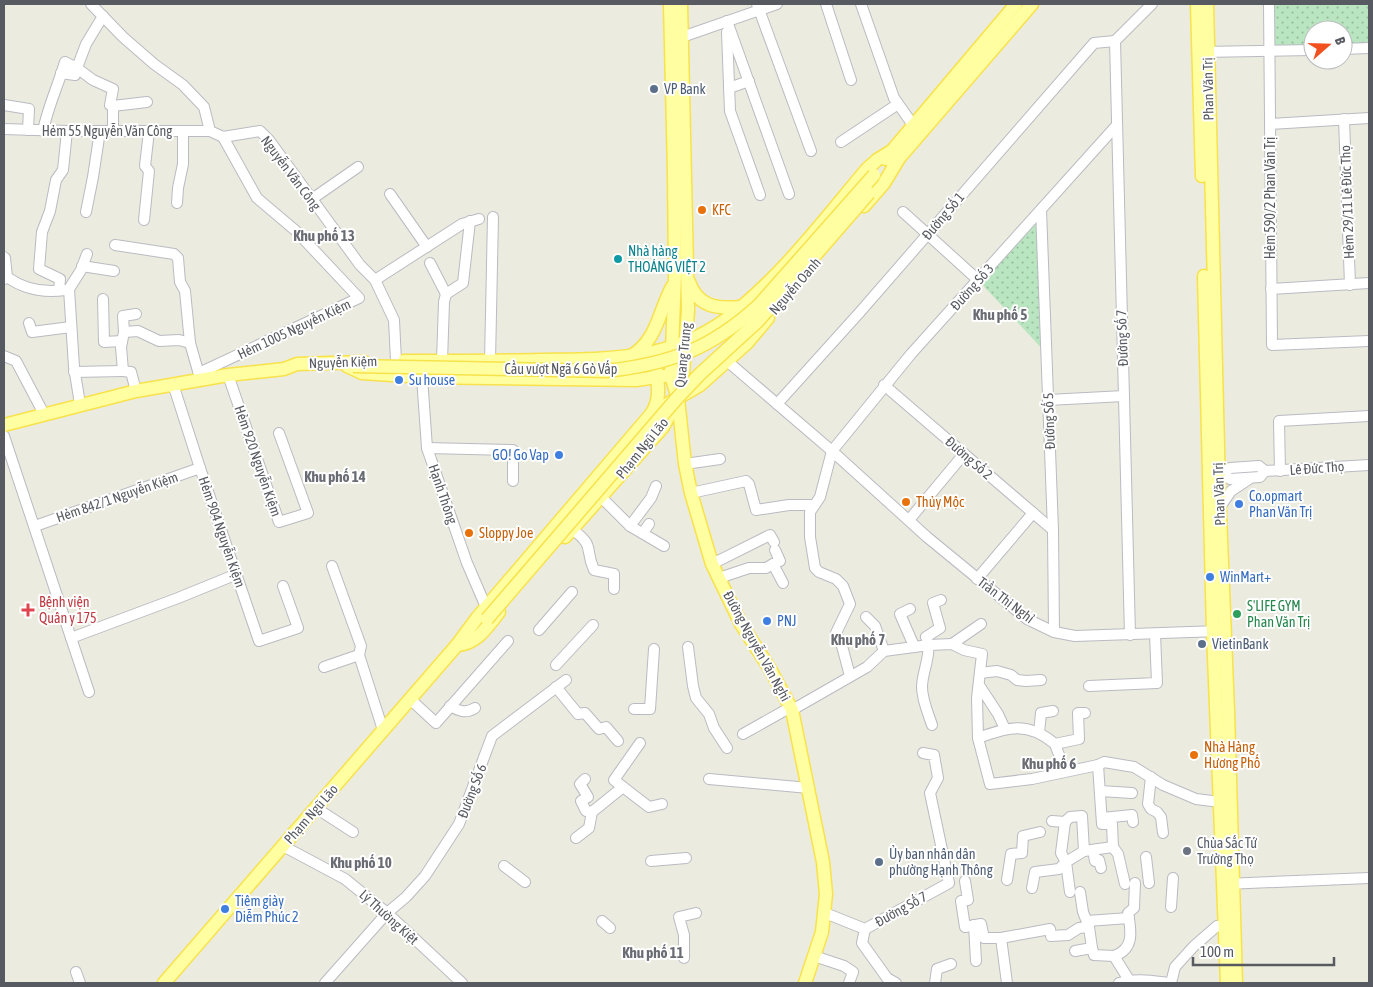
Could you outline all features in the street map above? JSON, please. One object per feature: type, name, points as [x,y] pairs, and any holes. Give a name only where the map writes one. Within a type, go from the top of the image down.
[{"type":"main road","name":"Quang Trung","points":[[670,4],[681,233],[688,278],[687,342],[677,374]]},
{"type":"main road","name":"Quang Trung","points":[[678,399],[673,347],[675,283],[681,233],[681,4]]},
{"type":"main road","name":"Nguyễn Oanh","points":[[678,399],[700,385],[747,343],[884,183],[894,156],[913,125],[1016,4]]},
{"type":"main road","name":"Nguyễn Oanh","points":[[877,178],[894,156],[1032,4]]},
{"type":"main road","name":"Phan Văn Trị","points":[[1197,4],[1203,52],[1227,883],[1229,924],[1236,983]]},
{"type":"main road","name":"Phan Văn Trị","points":[[1203,52],[1207,4]]},
{"type":"main road","name":"Nguyễn Oanh","points":[[687,342],[726,320],[784,265],[867,169],[894,156]]},
{"type":"main road","name":"Cầu vượt Ngã 6 Gò Vấp","points":[[284,369],[349,365],[606,371],[641,367],[678,356],[722,335],[747,316],[877,178]]},
{"type":"main road","points":[[486,613],[678,397],[700,374],[758,321],[877,178]]},
{"type":"main road","points":[[688,278],[696,295],[707,305],[740,307]]},
{"type":"main road","points":[[625,358],[638,351],[648,342],[675,283]]},
{"type":"main road","points":[[726,320],[747,343]]},
{"type":"main road","points":[[703,334],[727,361]]},
{"type":"main road","name":"Nguyễn Kiệm","points":[[4,425],[80,404],[174,384],[200,376],[284,369],[297,364],[625,358],[640,356],[687,342]]},
{"type":"main road","points":[[640,356],[648,358],[653,363],[657,378],[658,400],[652,413]]},
{"type":"main road","name":"Nguyễn Kiệm","points":[[349,365],[362,372],[422,377],[636,380],[677,374]]},
{"type":"main road","name":"Phạm Ngũ Lão","points":[[457,645],[471,642],[481,634],[663,427],[678,399]]},
{"type":"main road","name":"Phạm Ngũ Lão","points":[[164,983],[457,645],[473,632],[486,613],[652,413],[678,399]]},
{"type":"main road","name":"Đường Nguyễn Văn Nghi","points":[[678,399],[685,464],[691,493],[712,564],[741,624],[770,669],[792,709],[824,868],[826,894],[822,932],[805,983]]},
{"type":"main road","name":"Phan Văn Trị","points":[[1216,474],[1220,507],[1220,802],[1227,883]]},
{"type":"main road","name":"Phan Văn Trị","points":[[1227,983],[1229,924]]},
{"type":"street","points":[[91,4],[123,37],[154,64],[183,84],[204,107],[210,131],[222,137]]},
{"type":"street","points":[[682,37],[727,21],[758,7],[778,4]]},
{"type":"street","points":[[826,4],[851,80]]},
{"type":"street","points":[[861,4],[894,98],[913,125]]},
{"type":"street","points":[[1115,41],[1152,4]]},
{"type":"street","name":"Hẻm 590/2 Phan Văn Trị","points":[[1269,4],[1272,345],[1369,341]]},
{"type":"street","points":[[758,7],[811,151]]},
{"type":"street","points":[[77,68],[86,44],[103,16]]},
{"type":"street","points":[[727,21],[789,194]]},
{"type":"street","points":[[727,21],[730,111],[760,195]]},
{"type":"street","name":"Đường Số 7","points":[[1115,41],[1130,635]]},
{"type":"street","name":"Đường Số 1","points":[[777,404],[1094,43],[1115,41]]},
{"type":"street","points":[[1353,49],[1369,48]]},
{"type":"street","points":[[1203,52],[1303,50]]},
{"type":"street","points":[[43,130],[47,110],[65,62],[93,80],[113,89],[110,105],[113,106],[113,131]]},
{"type":"street","points":[[729,88],[748,81]]},
{"type":"street","points":[[113,106],[147,102]]},
{"type":"street","points":[[841,142],[898,104]]},
{"type":"street","points":[[4,105],[29,109],[28,130]]},
{"type":"street","points":[[1270,124],[1369,118]]},
{"type":"street","name":"Hẻm 29/11 Lê Đức Thọ","points":[[1344,119],[1350,284]]},
{"type":"street","name":"Đường Số 3","points":[[832,451],[884,386],[1116,126]]},
{"type":"street","name":"Hẻm 55 Nguyễn Văn Công","points":[[4,129],[100,132],[210,131]]},
{"type":"street","points":[[67,131],[63,170],[56,180],[50,211],[42,232],[39,269],[60,279],[64,290],[71,327],[74,372],[80,404]]},
{"type":"street","points":[[144,220],[149,171],[146,166],[149,131]]},
{"type":"street","points":[[177,203],[182,164],[183,131]]},
{"type":"street","name":"Nguyễn Văn Công","points":[[222,137],[260,131],[269,140],[360,265],[375,280],[394,320],[396,361]]},
{"type":"street","points":[[86,212],[100,132]]},
{"type":"street","name":"Hẻm 1005 Nguyễn Kiệm","points":[[200,376],[359,298],[296,231],[257,198],[222,137]]},
{"type":"street","points":[[312,200],[358,167]]},
{"type":"street","points":[[390,194],[427,247]]},
{"type":"street","name":"Đường Số 5","points":[[1041,210],[1053,530],[1054,632]]},
{"type":"street","points":[[903,212],[978,280]]},
{"type":"street","points":[[490,361],[493,217]]},
{"type":"street","points":[[375,280],[462,224],[474,220],[463,283],[446,294]]},
{"type":"street","points":[[115,245],[177,255],[180,262],[180,284],[185,291],[190,343],[200,376]]},
{"type":"street","points":[[64,290],[82,266],[87,254]]},
{"type":"street","points":[[4,257],[6,278],[18,285],[37,290],[64,290]]},
{"type":"street","points":[[430,263],[446,294],[444,302],[442,361]]},
{"type":"street","points":[[82,266],[114,271]]},
{"type":"street","points":[[1271,289],[1369,284]]},
{"type":"street","points":[[103,298],[104,342],[138,331],[159,341],[179,340],[190,343]]},
{"type":"street","points":[[122,371],[120,347],[123,337],[123,316],[136,314]]},
{"type":"street","points":[[29,323],[32,332],[71,327]]},
{"type":"street","points":[[7,360],[16,361],[44,414]]},
{"type":"street","points":[[727,361],[777,404]]},
{"type":"street","points":[[74,372],[131,372],[136,391]]},
{"type":"street","name":"Hẻm 920 Nguyễn Kiệm","points":[[228,375],[279,522],[308,513],[279,433]]},
{"type":"street","name":"Hạnh Thông","points":[[422,377],[427,448],[486,613]]},
{"type":"street","name":"Hẻm 904 Nguyễn Kiệm","points":[[174,384],[200,468],[259,641],[298,628],[283,586]]},
{"type":"street","name":"Đường Số 2","points":[[884,386],[1053,530]]},
{"type":"street","points":[[1048,400],[1124,396]]},
{"type":"street","name":"Trần Thị Nghỉ","points":[[777,404],[977,579],[1027,619],[1054,632],[1075,636],[1219,631]]},
{"type":"street","points":[[1280,471],[1279,421],[1369,416]]},
{"type":"street","points":[[4,436],[89,692]]},
{"type":"street","points":[[427,448],[514,450],[513,481]]},
{"type":"street","points":[[832,451],[820,497],[810,512],[810,537],[815,568],[819,572],[836,579],[843,586],[850,604],[836,632],[850,676]]},
{"type":"street","points":[[909,520],[964,454]]},
{"type":"street","points":[[685,464],[720,459]]},
{"type":"street","name":"Lê Đức Thọ","points":[[1216,474],[1230,468],[1240,467],[1259,466],[1265,471],[1280,471],[1369,465]]},
{"type":"street","name":"Hẻm 842/1 Nguyễn Kiệm","points":[[34,526],[200,468]]},
{"type":"street","name":"Lê Đức Thọ","points":[[1220,507],[1231,491],[1252,478],[1260,477],[1265,471]]},
{"type":"street","points":[[1216,474],[1230,479],[1252,478]]},
{"type":"street","points":[[691,493],[746,481],[749,484],[757,510],[789,504],[814,505]]},
{"type":"street","points":[[630,526],[651,498],[656,486]]},
{"type":"street","points":[[601,497],[630,526],[664,546]]},
{"type":"street","points":[[977,579],[1033,514]]},
{"type":"street","points":[[643,533],[649,524]]},
{"type":"street","points":[[572,529],[585,539],[590,549],[594,570],[614,574],[614,588]]},
{"type":"street","points":[[712,564],[770,534],[780,561],[766,568],[749,568],[719,578]]},
{"type":"street","points":[[773,564],[783,583]]},
{"type":"street","points":[[332,566],[362,646],[359,655],[383,730]]},
{"type":"street","points":[[71,638],[237,574]]},
{"type":"street","points":[[539,630],[572,592]]},
{"type":"street","points":[[932,725],[923,700],[922,686],[929,645],[926,637],[940,628],[933,603],[941,600]]},
{"type":"street","points":[[910,608],[900,614],[914,646]]},
{"type":"street","points":[[866,617],[875,626],[884,651]]},
{"type":"street","points":[[952,644],[981,624]]},
{"type":"street","points":[[556,665],[593,625]]},
{"type":"street","points":[[1089,686],[1157,683],[1155,634]]},
{"type":"street","points":[[410,699],[436,723],[508,641]]},
{"type":"street","points":[[743,734],[792,709],[867,666],[884,651],[914,646],[952,644],[964,650],[982,654],[977,698],[978,738],[990,784],[1032,779],[1098,765],[1104,762],[1134,767],[1163,785],[1196,798],[1220,802]]},
{"type":"street","points":[[688,647],[692,686],[696,698],[709,714],[714,728],[727,748]]},
{"type":"street","points":[[634,709],[650,709],[654,649]]},
{"type":"street","points":[[324,667],[359,655]]},
{"type":"street","points":[[980,673],[997,671],[1011,675],[1018,680],[1041,680]]},
{"type":"street","name":"Đường Số 6","points":[[387,913],[406,897],[425,876],[459,824],[492,736],[566,680]]},
{"type":"street","points":[[979,685],[998,714],[1005,729]]},
{"type":"street","points":[[556,687],[578,714],[585,713],[599,729],[606,727],[618,741]]},
{"type":"street","points":[[450,706],[460,711],[470,711],[475,708]]},
{"type":"street","points":[[1039,733],[1041,713],[1053,711]]},
{"type":"street","points":[[1055,744],[1079,739],[1078,713],[1085,713]]},
{"type":"street","points":[[978,738],[1005,729],[1023,728],[1044,734],[1055,744],[1064,771]]},
{"type":"street","points":[[640,743],[614,780],[649,807],[662,804]]},
{"type":"street","name":"Đường Số 7","points":[[824,913],[865,929],[949,883],[930,793],[938,778],[934,754],[923,753]]},
{"type":"street","points":[[1098,765],[1102,824],[1112,824],[1112,847],[1118,854],[1130,884],[1134,908],[1128,913],[1131,937],[1125,949],[1114,956],[1094,955],[1088,924],[1075,892],[1066,862],[1061,854],[1065,822],[1070,817],[1082,816],[1089,850],[1095,860],[1099,860],[1101,868]]},
{"type":"street","points":[[1151,777],[1148,804],[1161,817],[1163,834]]},
{"type":"street","points":[[585,779],[580,784],[588,797],[581,801],[586,811],[592,812]]},
{"type":"street","points":[[709,779],[809,788]]},
{"type":"street","points":[[576,838],[589,828],[592,812],[623,787]]},
{"type":"street","points":[[1100,791],[1132,793]]},
{"type":"street","points":[[316,808],[353,832]]},
{"type":"street","points":[[1102,818],[1132,815],[1133,822]]},
{"type":"street","points":[[1052,821],[1065,822]]},
{"type":"street","points":[[1007,880],[1011,854],[1022,853],[1023,836],[1040,832]]},
{"type":"street","name":"Lý Thường Kiệt","points":[[283,846],[345,878],[387,913],[462,983]]},
{"type":"street","points":[[1032,888],[1035,872],[1059,869],[1066,862],[1089,850],[1112,847]]},
{"type":"street","points":[[1146,857],[1149,883]]},
{"type":"street","points":[[651,860],[686,858]]},
{"type":"street","points":[[504,866],[525,882]]},
{"type":"street","points":[[1171,907],[1173,878]]},
{"type":"street","points":[[1227,883],[1369,878]]},
{"type":"street","points":[[965,881],[968,900],[961,901],[964,927],[981,924],[984,938],[1001,938],[1050,929],[1051,936],[1068,935],[1088,924],[1129,918]]},
{"type":"street","points":[[325,983],[387,913]]},
{"type":"street","points":[[684,958],[684,935],[679,917],[696,913]]},
{"type":"street","points":[[1114,956],[1124,982],[1149,980],[1170,983],[1175,967],[1194,946],[1218,926],[1229,924]]},
{"type":"street","points":[[974,925],[976,961]]},
{"type":"street","points":[[865,929],[862,943],[887,978],[896,983]]},
{"type":"street","points":[[1001,938],[1007,983]]},
{"type":"street","points":[[1075,951],[1092,948]]},
{"type":"street","points":[[814,956],[844,966],[854,972],[849,983]]},
{"type":"street","points":[[935,983],[937,969],[951,964]]},
{"type":"street","points":[[76,972],[80,983]]},
{"type":"green space","points":[[1273,4],[1365,4],[1369,6],[1369,44],[1353,45],[1353,20],[1303,20],[1303,45],[1272,47]]},
{"type":"green space","points":[[1041,210],[1046,353],[978,280]]},
{"type":"place","name":"VP Bank","points":[[654,89]]},
{"type":"place","name":"KFC","points":[[702,210]]},
{"type":"place","name":"Nhà hàng THOÁNG VIỆT 2","points":[[618,259]]},
{"type":"place","name":"Su house","points":[[399,380]]},
{"type":"place","name":"GO! Go Vap","points":[[559,455]]},
{"type":"place","name":"Thủy Mộc","points":[[906,502]]},
{"type":"place","name":"Co.opmart Phan Văn Trị","points":[[1239,504]]},
{"type":"place","name":"Sloppy Joe","points":[[469,533]]},
{"type":"place","name":"WinMart+","points":[[1210,577]]},
{"type":"place","name":"Bệnh viện Quân y 175","points":[[28,610]]},
{"type":"place","name":"S'LIFE GYM Phan Văn Trị","points":[[1237,614]]},
{"type":"place","name":"PNJ","points":[[767,621]]},
{"type":"place","name":"VietinBank","points":[[1202,644]]},
{"type":"place","name":"Nhà Hàng Hương Phố","points":[[1194,755]]},
{"type":"place","name":"Chùa Sắc Tứ Trường Thọ","points":[[1187,851]]},
{"type":"place","name":"Ủy ban nhân dân phường Hạnh Thông","points":[[879,862]]},
{"type":"place","name":"Tiệm giày Diễm Phúc 2","points":[[225,909]]},
{"type":"district","name":"Khu phố 13","points":[[324,236]]},
{"type":"district","name":"Khu phố 5","points":[[1000,315]]},
{"type":"district","name":"Khu phố 14","points":[[335,477]]},
{"type":"district","name":"Khu phố 7","points":[[858,640]]},
{"type":"district","name":"Khu phố 6","points":[[1049,764]]},
{"type":"district","name":"Khu phố 10","points":[[361,863]]},
{"type":"district","name":"Khu phố 11","points":[[653,953]]}]
